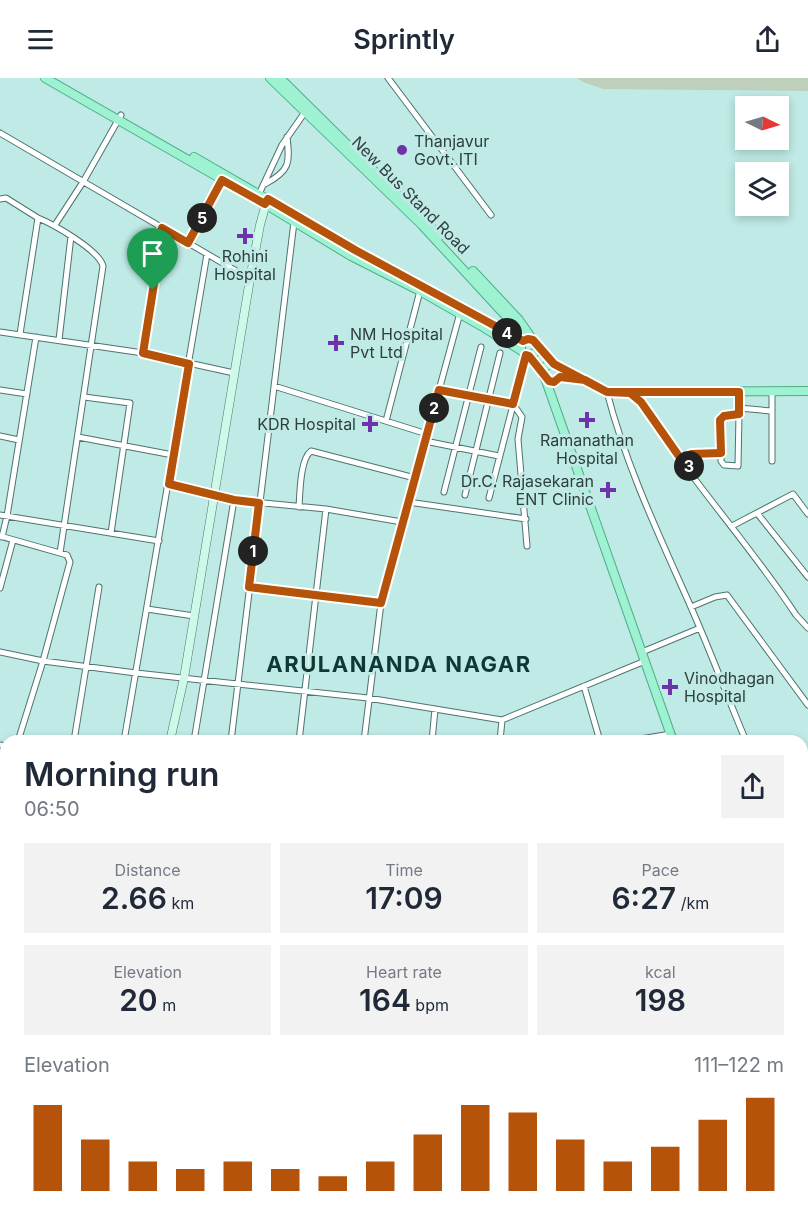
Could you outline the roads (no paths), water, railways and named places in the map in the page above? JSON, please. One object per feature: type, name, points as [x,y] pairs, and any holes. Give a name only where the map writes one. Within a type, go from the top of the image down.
[{"type":"main road","points":[[45,78],[259,194],[266,201],[294,222],[353,253],[462,311],[525,354],[536,352],[535,343],[528,339],[523,341],[462,311],[420,291],[353,253],[266,201],[222,180],[193,160]]},
{"type":"main road","points":[[56,78],[119,118]]},
{"type":"main road","name":"New Bus Stand Road","points":[[270,78],[449,252],[515,326],[523,341]]},
{"type":"main road","name":"New Bus Stand Road","points":[[280,78],[427,221],[519,320],[535,343],[557,366],[607,392]]},
{"type":"main road","points":[[523,341],[520,346],[525,354],[552,382],[558,379],[585,380]]},
{"type":"main road","points":[[553,404],[558,379],[557,366],[547,366],[544,376],[553,404],[671,735]]},
{"type":"main road","points":[[607,392],[808,391]]},
{"type":"street","points":[[388,78],[492,215]]},
{"type":"street","points":[[259,194],[282,145],[305,112]]},
{"type":"street","points":[[55,225],[83,182],[119,118]]},
{"type":"street","points":[[0,133],[250,279]]},
{"type":"street","points":[[264,184],[280,176],[288,164],[287,137]]},
{"type":"street","points":[[188,243],[222,180]]},
{"type":"street","points":[[0,199],[6,198],[38,218],[55,225],[97,256],[103,266],[60,552]]},
{"type":"street","points":[[171,735],[184,678],[250,279],[266,201]]},
{"type":"street","points":[[20,334],[38,218]]},
{"type":"street","points":[[232,735],[294,222]]},
{"type":"street","points":[[143,353],[162,228]]},
{"type":"street","points":[[59,340],[71,236]]},
{"type":"street","points":[[125,735],[207,254]]},
{"type":"street","points":[[386,422],[420,291]]},
{"type":"street","points":[[365,735],[381,603],[462,311]]},
{"type":"street","points":[[0,332],[143,353],[234,373]]},
{"type":"street","points":[[20,735],[70,562],[67,555],[60,552],[1,537],[7,516],[36,337]]},
{"type":"street","points":[[444,492],[481,347]]},
{"type":"street","points":[[465,495],[501,353]]},
{"type":"street","points":[[489,498],[525,354]]},
{"type":"street","points":[[274,386],[427,434]]},
{"type":"street","points":[[0,390],[27,394]]},
{"type":"street","points":[[439,390],[513,404],[522,417],[518,439],[527,546]]},
{"type":"street","points":[[607,392],[633,473],[744,735]]},
{"type":"street","points":[[739,392],[739,411],[738,466],[724,465],[721,461],[720,420],[724,416],[739,411],[771,411]]},
{"type":"street","points":[[772,392],[772,461]]},
{"type":"street","points":[[630,393],[641,402],[690,472],[808,628]]},
{"type":"street","points":[[84,397],[130,403],[111,533]]},
{"type":"street","points":[[0,436],[20,440]]},
{"type":"street","points":[[78,437],[173,455]]},
{"type":"street","points":[[425,441],[499,456]]},
{"type":"street","points":[[299,507],[302,475],[307,455],[311,451],[415,478]]},
{"type":"street","points":[[690,472],[688,458],[691,454],[721,453]]},
{"type":"street","points":[[169,484],[234,500],[326,509],[402,522]]},
{"type":"street","points":[[732,526],[793,494],[808,514]]},
{"type":"street","points":[[195,735],[234,500]]},
{"type":"street","points":[[408,502],[526,519]]},
{"type":"street","points":[[300,735],[326,509]]},
{"type":"street","points":[[757,513],[808,577]]},
{"type":"street","points":[[0,515],[159,541]]},
{"type":"street","points":[[0,588],[14,540]]},
{"type":"street","points":[[75,735],[99,587]]},
{"type":"street","points":[[249,587],[381,603]]},
{"type":"street","points":[[691,607],[715,597],[727,595],[808,705]]},
{"type":"street","points":[[147,609],[194,616]]},
{"type":"street","points":[[0,652],[43,661],[136,673],[368,698],[502,720],[584,686],[700,628]]},
{"type":"street","points":[[584,686],[598,735]]},
{"type":"street","points":[[433,735],[435,709]]},
{"type":"street","points":[[501,735],[502,720]]},
{"type":"place","name":"Thanjavur Govt. ITI","points":[[402,150]]},
{"type":"place","name":"Rohini Hospital","points":[[245,236]]},
{"type":"place","name":"NM Hospital Pvt Ltd","points":[[336,343]]},
{"type":"place","name":"Ramanathan Hospital","points":[[587,420]]},
{"type":"place","name":"KDR Hospital","points":[[370,424]]},
{"type":"place","name":"Dr.C. Rajasekaran ENT Clinic","points":[[608,490]]},
{"type":"place","name":"Vinodhagan Hospital","points":[[670,687]]},
{"type":"district","name":"ARULANANDA NAGAR","points":[[399,664]]}]
